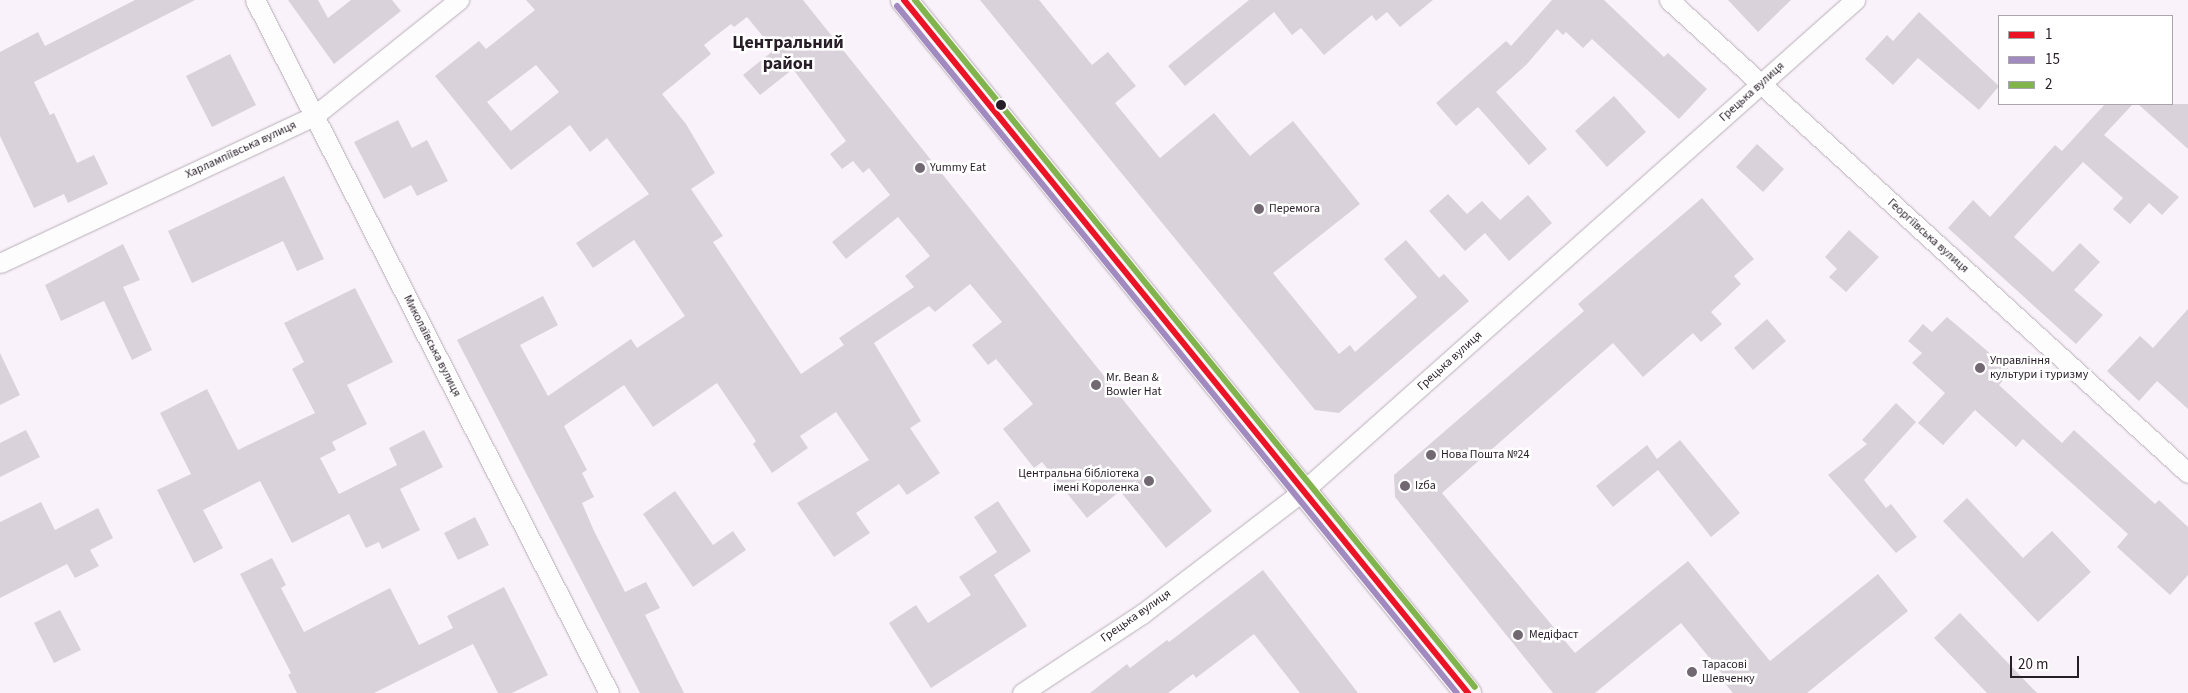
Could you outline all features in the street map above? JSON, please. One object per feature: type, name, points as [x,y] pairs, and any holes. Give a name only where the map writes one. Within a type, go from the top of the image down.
[{"type":"main road","points":[[904,0],[1468,693]]},
{"type":"street","name":"Миколаївська вулиця","points":[[255,0],[608,693]]},
{"type":"street","name":"Харлампіївська вулиця","points":[[0,263],[314,116],[459,0]]},
{"type":"street","name":"Георгіївська вулиця","points":[[1669,0],[2188,472]]},
{"type":"street","name":"Грецька вулиця","points":[[1022,693],[1142,614],[1304,491],[1855,0]]},
{"type":"building","points":[[135,0],[195,0],[34,82],[50,115],[54,113],[77,163],[94,155],[108,184],[68,203],[64,194],[34,208],[0,136],[0,52],[38,32],[45,46]]},
{"type":"building","points":[[288,0],[318,0],[328,18],[351,0],[392,0],[401,11],[334,64]]},
{"type":"building","points":[[526,0],[803,0],[1212,511],[1166,548],[1120,491],[1087,518],[1042,462],[1034,468],[1003,429],[1033,404],[996,359],[988,365],[972,345],[1002,322],[970,284],[935,312],[929,306],[874,343],[921,421],[910,428],[940,473],[907,495],[899,484],[856,513],[870,533],[834,557],[797,503],[869,460],[836,412],[800,436],[808,448],[772,473],[753,444],[756,441],[717,383],[653,427],[624,385],[564,426],[587,470],[582,473],[594,497],[582,503],[594,531],[625,592],[646,582],[660,608],[645,615],[684,693],[640,693],[457,340],[543,296],[558,325],[520,345],[548,396],[631,339],[637,348],[685,316],[634,240],[593,268],[576,243],[649,194],[607,138],[590,152],[570,125],[511,170],[435,76],[479,41],[486,49],[535,10]],"holes":[[[747,17],[774,50],[743,75],[760,95],[793,69],[846,141],[830,154],[842,169],[853,161],[863,173],[869,168],[890,195],[832,242],[846,259],[898,217],[930,256],[905,276],[914,287],[839,338],[844,345],[801,374],[713,242],[723,236],[691,189],[715,173],[686,124],[662,94],[711,54],[704,45],[731,24],[734,27]],[[536,65],[559,92],[511,131],[487,102]]]},
{"type":"building","points":[[980,0],[1039,0],[1092,65],[1108,52],[1136,86],[1115,103],[1160,158],[1214,113],[1250,156],[1293,121],[1360,204],[1273,273],[1339,354],[1350,345],[1355,352],[1417,297],[1384,259],[1406,240],[1439,278],[1444,274],[1469,301],[1339,413],[1315,410]]},
{"type":"building","points":[[1249,0],[1433,0],[1400,27],[1387,12],[1376,21],[1372,15],[1324,55],[1301,28],[1292,35],[1274,12],[1185,86],[1168,66]]},
{"type":"building","points":[[1552,0],[1604,0],[1664,57],[1668,53],[1707,89],[1679,119],[1592,39],[1583,48],[1566,32],[1563,35],[1557,29],[1527,64],[1496,92],[1547,149],[1529,165],[1478,107],[1456,126],[1436,103],[1506,41],[1511,46]]},
{"type":"building","points":[[1728,0],[1791,0],[1758,32]]},
{"type":"building","points":[[1919,12],[1998,85],[1998,87],[1979,110],[1918,58],[1893,85],[1865,59],[1887,35],[1893,41]]},
{"type":"building","points":[[230,54],[256,105],[212,127],[186,76]]},
{"type":"building","points":[[1614,96],[1646,132],[1607,167],[1575,131]]},
{"type":"building","points":[[2188,104],[2188,149],[2139,105]]},
{"type":"building","points":[[2104,105],[2132,105],[2104,135],[2179,197],[2162,215],[2149,203],[2130,224],[2113,209],[2123,198],[2083,162],[2014,237],[2053,272],[2080,243],[2100,262],[2074,290],[2103,315],[2076,344],[1948,228],[1973,200],[1990,217],[2055,145],[2062,151]]},
{"type":"building","points":[[398,120],[412,148],[427,140],[448,181],[417,196],[411,185],[384,199],[354,142]]},
{"type":"building","points":[[1757,144],[1784,169],[1763,192],[1736,167]]},
{"type":"building","points":[[284,176],[324,259],[297,271],[283,241],[192,283],[168,231]]},
{"type":"building","points":[[1448,194],[1467,214],[1482,201],[1500,220],[1528,195],[1552,223],[1509,261],[1485,233],[1465,251],[1429,211]]},
{"type":"building","points":[[1702,198],[1754,259],[1734,276],[1741,284],[1711,312],[1722,324],[1701,342],[1693,333],[1643,377],[1613,343],[1442,493],[1575,653],[1688,561],[1770,661],[1878,574],[1908,611],[1807,693],[1733,693],[1722,680],[1725,677],[1681,623],[1595,693],[1553,693],[1395,497],[1394,475],[1584,311],[1578,304]]},
{"type":"building","points":[[1849,230],[1879,257],[1846,292],[1829,277],[1837,269],[1825,257]]},
{"type":"building","points":[[123,244],[140,280],[123,287],[152,350],[132,360],[104,301],[61,321],[45,285]]},
{"type":"building","points":[[355,288],[393,362],[347,385],[367,424],[332,442],[336,450],[320,458],[339,494],[397,465],[389,448],[424,430],[443,467],[400,489],[420,530],[382,549],[379,542],[366,548],[349,514],[292,543],[260,481],[203,510],[223,548],[194,563],[157,490],[191,474],[160,413],[207,389],[238,450],[315,413],[292,369],[304,362],[284,323]]},
{"type":"building","points":[[2188,309],[2188,409],[2157,381],[2139,401],[2107,371],[2140,336],[2153,348]]},
{"type":"building","points":[[1947,317],[2011,371],[1999,385],[2062,443],[2074,430],[2155,504],[2159,500],[2188,527],[2188,575],[2170,595],[2117,547],[2128,534],[2023,439],[2016,447],[1975,410],[1943,445],[1918,423],[1945,393],[1912,363],[1922,353],[1908,341],[1923,324],[1932,332]]},
{"type":"building","points":[[1767,319],[1786,341],[1753,370],[1734,348]]},
{"type":"building","points":[[0,353],[20,395],[0,405]]},
{"type":"building","points":[[1896,403],[1916,422],[1864,480],[1886,508],[1891,504],[1917,537],[1896,553],[1828,475],[1867,444],[1862,440]]},
{"type":"building","points":[[26,430],[40,457],[0,477],[0,443]]},
{"type":"building","points":[[1680,440],[1740,513],[1711,537],[1658,470],[1613,507],[1596,486],[1647,445],[1657,459]]},
{"type":"building","points":[[675,491],[713,545],[733,531],[746,550],[693,587],[643,514]]},
{"type":"building","points":[[1967,498],[2023,558],[2052,531],[2091,572],[2038,622],[1943,521]]},
{"type":"building","points":[[998,501],[1031,551],[994,575],[1027,626],[931,688],[889,623],[916,605],[928,623],[971,595],[959,577],[997,552],[974,517]]},
{"type":"building","points":[[41,502],[55,530],[98,508],[113,538],[90,550],[99,566],[75,578],[67,564],[0,598],[0,522]]},
{"type":"building","points":[[475,517],[489,545],[458,560],[444,533]]},
{"type":"building","points":[[272,558],[286,585],[281,588],[304,632],[390,588],[419,645],[453,628],[447,616],[504,587],[548,675],[512,693],[498,693],[473,644],[374,693],[297,693],[288,675],[291,673],[240,574]]},
{"type":"building","points":[[1263,570],[1358,693],[1300,693],[1254,634],[1196,678],[1193,674],[1168,693],[1090,693],[1127,664],[1130,668],[1167,640],[1169,642]]},
{"type":"building","points":[[60,610],[81,650],[54,663],[34,623]]},
{"type":"building","points":[[1960,613],[2037,693],[1987,693],[1934,638]]},
{"type":"transit line","name":"1","points":[[904,0],[1468,693]]},
{"type":"transit line","name":"2","points":[[915,0],[1475,687]]},
{"type":"transit line","name":"15","points":[[897,6],[1457,693]]},
{"type":"place","name":"Yummy Eat","points":[[920,168]]},
{"type":"place","name":"Перемога","points":[[1259,209]]},
{"type":"place","name":"Управління культури і туризму","points":[[1980,368]]},
{"type":"place","name":"Mr. Bean & Bowler Hat","points":[[1096,385]]},
{"type":"place","name":"Нова Пошта №24","points":[[1431,455]]},
{"type":"place","name":"Центральна бібліотека імені Короленка","points":[[1149,481]]},
{"type":"place","name":"Izба","points":[[1405,486]]},
{"type":"place","name":"Медіфаст","points":[[1518,635]]},
{"type":"place","name":"Тарасові Шевченку","points":[[1692,672]]},
{"type":"district","name":"Центральний район","points":[[788,54]]}]
